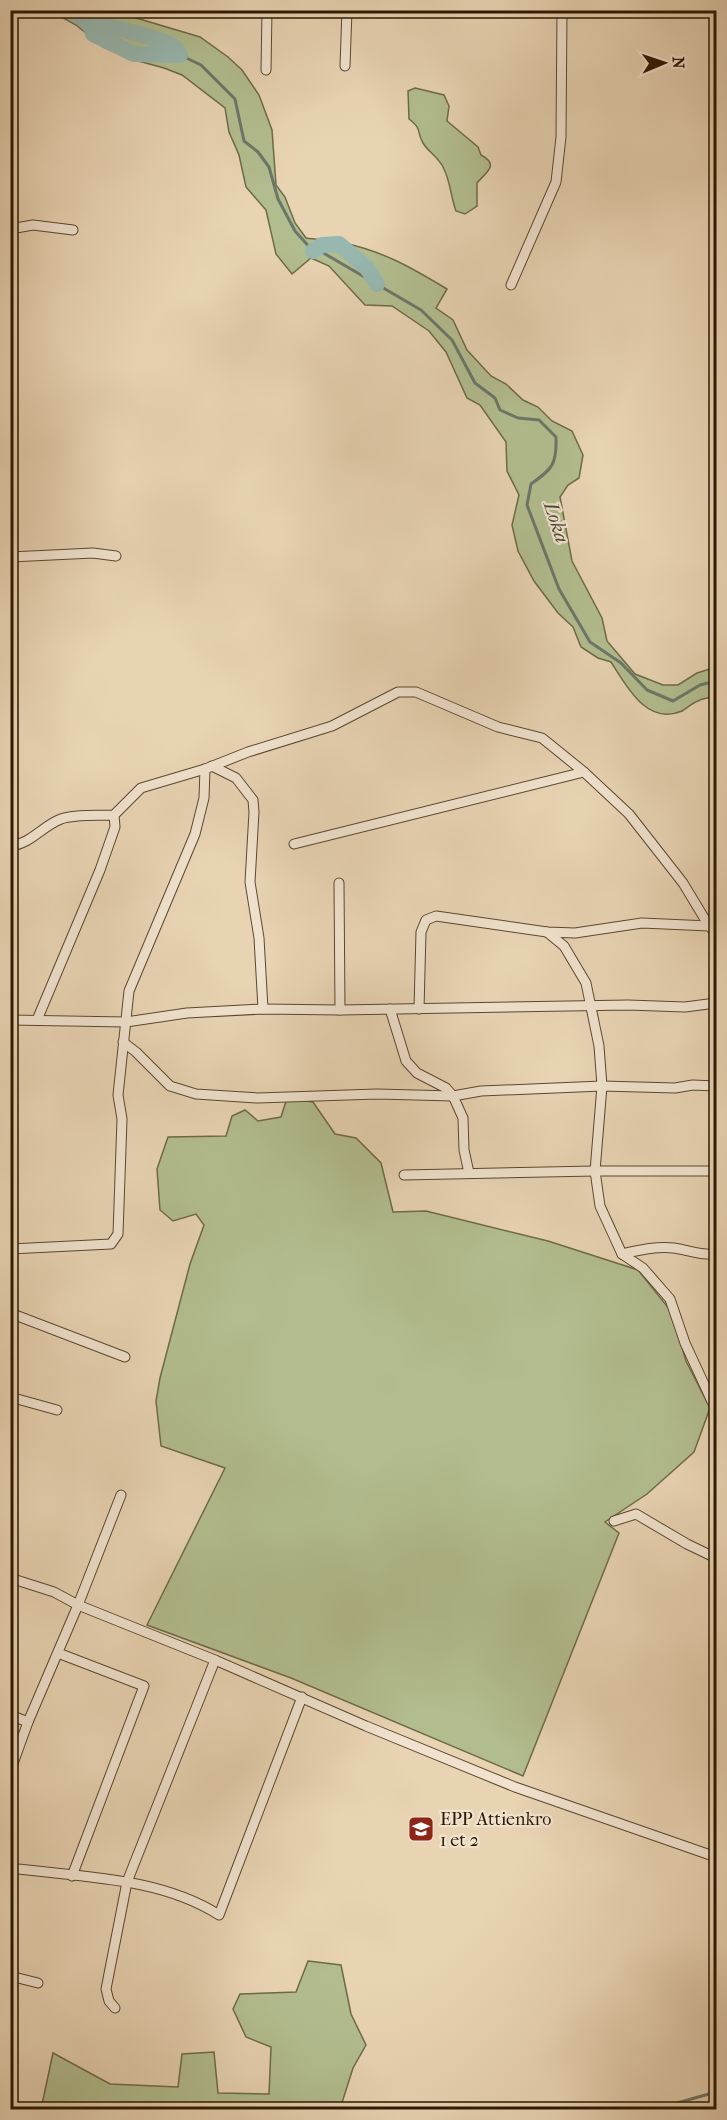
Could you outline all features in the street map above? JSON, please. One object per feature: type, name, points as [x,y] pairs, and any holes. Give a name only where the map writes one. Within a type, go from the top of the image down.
[{"type":"street","points":[[266,70],[267,10]]},
{"type":"street","points":[[345,66],[347,10]]},
{"type":"street","points":[[511,285],[556,182],[561,137],[562,10]]},
{"type":"street","points":[[10,229],[33,225],[73,230]]},
{"type":"street","points":[[10,557],[93,553],[116,556]]},
{"type":"street","points":[[10,846],[19,845],[35,837],[60,820],[114,815],[141,788],[332,726],[398,692],[416,692],[498,727],[542,738],[584,772],[629,814],[683,882],[713,930]]},
{"type":"street","points":[[208,768],[236,778],[253,800],[250,882],[260,939],[263,1009]]},
{"type":"street","points":[[10,1249],[111,1244],[118,1234],[122,1119],[118,1095],[129,991],[195,834],[204,798],[208,768]]},
{"type":"street","points":[[294,844],[584,772]]},
{"type":"street","points":[[38,1020],[100,870],[115,827],[114,815]]},
{"type":"street","points":[[339,883],[340,1010]]},
{"type":"street","points":[[419,1009],[421,932],[426,920],[435,916],[547,932],[575,933],[642,923],[713,930]]},
{"type":"street","points":[[547,932],[564,946],[586,983],[599,1046],[602,1086],[595,1171],[600,1206],[622,1254],[644,1268],[670,1299],[685,1343],[717,1410]]},
{"type":"street","points":[[10,1020],[126,1022],[187,1013],[263,1009],[340,1010],[628,1005],[685,1007],[717,1004]]},
{"type":"street","points":[[390,1009],[406,1061],[417,1073],[446,1088],[453,1096],[463,1118],[465,1155],[469,1173]]},
{"type":"street","points":[[123,1042],[170,1086],[196,1094],[258,1098],[377,1094],[453,1096],[482,1092],[602,1086],[675,1088],[693,1085],[717,1086]]},
{"type":"street","points":[[404,1175],[717,1171]]},
{"type":"street","points":[[622,1254],[649,1248],[673,1248],[710,1255],[717,1254]]},
{"type":"street","points":[[10,1313],[124,1356]]},
{"type":"street","points":[[10,1397],[57,1410]]},
{"type":"street","points":[[10,1772],[28,1722],[78,1605],[121,1495]]},
{"type":"street","points":[[614,1521],[636,1514],[687,1544],[717,1558]]},
{"type":"street","points":[[10,1578],[54,1592],[78,1605],[215,1659],[302,1698],[525,1790],[717,1857]]},
{"type":"street","points":[[58,1653],[144,1686],[72,1876]]},
{"type":"street","points":[[115,2008],[106,1989],[127,1882],[215,1659]]},
{"type":"street","points":[[10,1868],[127,1882],[165,1890],[201,1904],[219,1915],[302,1698]]},
{"type":"street","points":[[10,1715],[28,1722]]},
{"type":"street","points":[[10,1976],[38,1983]]},
{"type":"green space","points":[[51,11],[121,11],[133,17],[200,37],[242,70],[259,95],[272,130],[276,185],[285,197],[295,223],[306,238],[339,242],[372,251],[410,268],[447,289],[436,308],[453,320],[467,350],[491,376],[506,384],[523,400],[538,407],[552,421],[572,431],[583,455],[579,478],[568,485],[560,497],[572,561],[602,618],[607,641],[635,674],[663,685],[678,685],[697,673],[716,667],[716,696],[700,700],[682,711],[670,714],[658,713],[639,702],[611,662],[598,658],[581,647],[573,627],[558,613],[534,581],[518,551],[512,525],[519,495],[507,471],[506,442],[480,405],[467,398],[446,352],[429,331],[392,306],[365,305],[329,266],[311,258],[292,274],[276,254],[266,210],[246,187],[239,155],[229,132],[225,108],[182,75],[131,59],[103,47],[76,25]]},
{"type":"green space","points":[[415,88],[444,95],[449,106],[447,121],[478,147],[481,155],[490,162],[490,169],[477,183],[477,206],[465,214],[456,211],[442,165],[425,146],[418,128],[409,119],[408,91]]},
{"type":"green space","points":[[287,1098],[313,1102],[335,1134],[356,1138],[381,1163],[393,1212],[426,1211],[548,1241],[638,1270],[671,1311],[686,1361],[710,1408],[694,1452],[647,1494],[605,1522],[619,1533],[523,1776],[291,1678],[147,1625],[225,1468],[161,1446],[156,1401],[160,1378],[190,1264],[204,1225],[196,1214],[173,1221],[160,1210],[157,1169],[168,1137],[226,1136],[232,1116],[245,1110],[258,1121],[281,1117]]},
{"type":"green space","points":[[308,1961],[341,1965],[351,2014],[366,2045],[353,2068],[340,2109],[41,2109],[53,2053],[110,2084],[178,2087],[182,2054],[214,2052],[218,2093],[269,2094],[271,2047],[246,2037],[233,2009],[240,1994],[296,1992]]},
{"type":"waterway","name":"Loka","points":[[72,10],[90,25],[93,34],[134,54],[180,55]]},
{"type":"waterway","name":"Loka","points":[[90,25],[118,29],[159,40],[174,47],[180,55]]},
{"type":"waterway","name":"Loka","points":[[180,55],[201,65],[235,99],[244,141],[258,152],[269,167],[278,199],[295,231],[313,251],[320,251],[421,310],[452,340],[475,383],[495,398],[500,410],[518,418],[539,420],[556,437],[552,465],[531,484],[527,505],[559,589],[590,642],[621,663],[647,690],[673,701],[700,685],[716,681]]},
{"type":"waterway","name":"Loka","points":[[313,251],[322,245],[339,244],[367,268],[377,284]]},
{"type":"waterway","points":[[666,2110],[677,2103],[716,2092]]},
{"type":"place","name":"EPP Attienkro 1 et 2","points":[[421,1829]]}]
